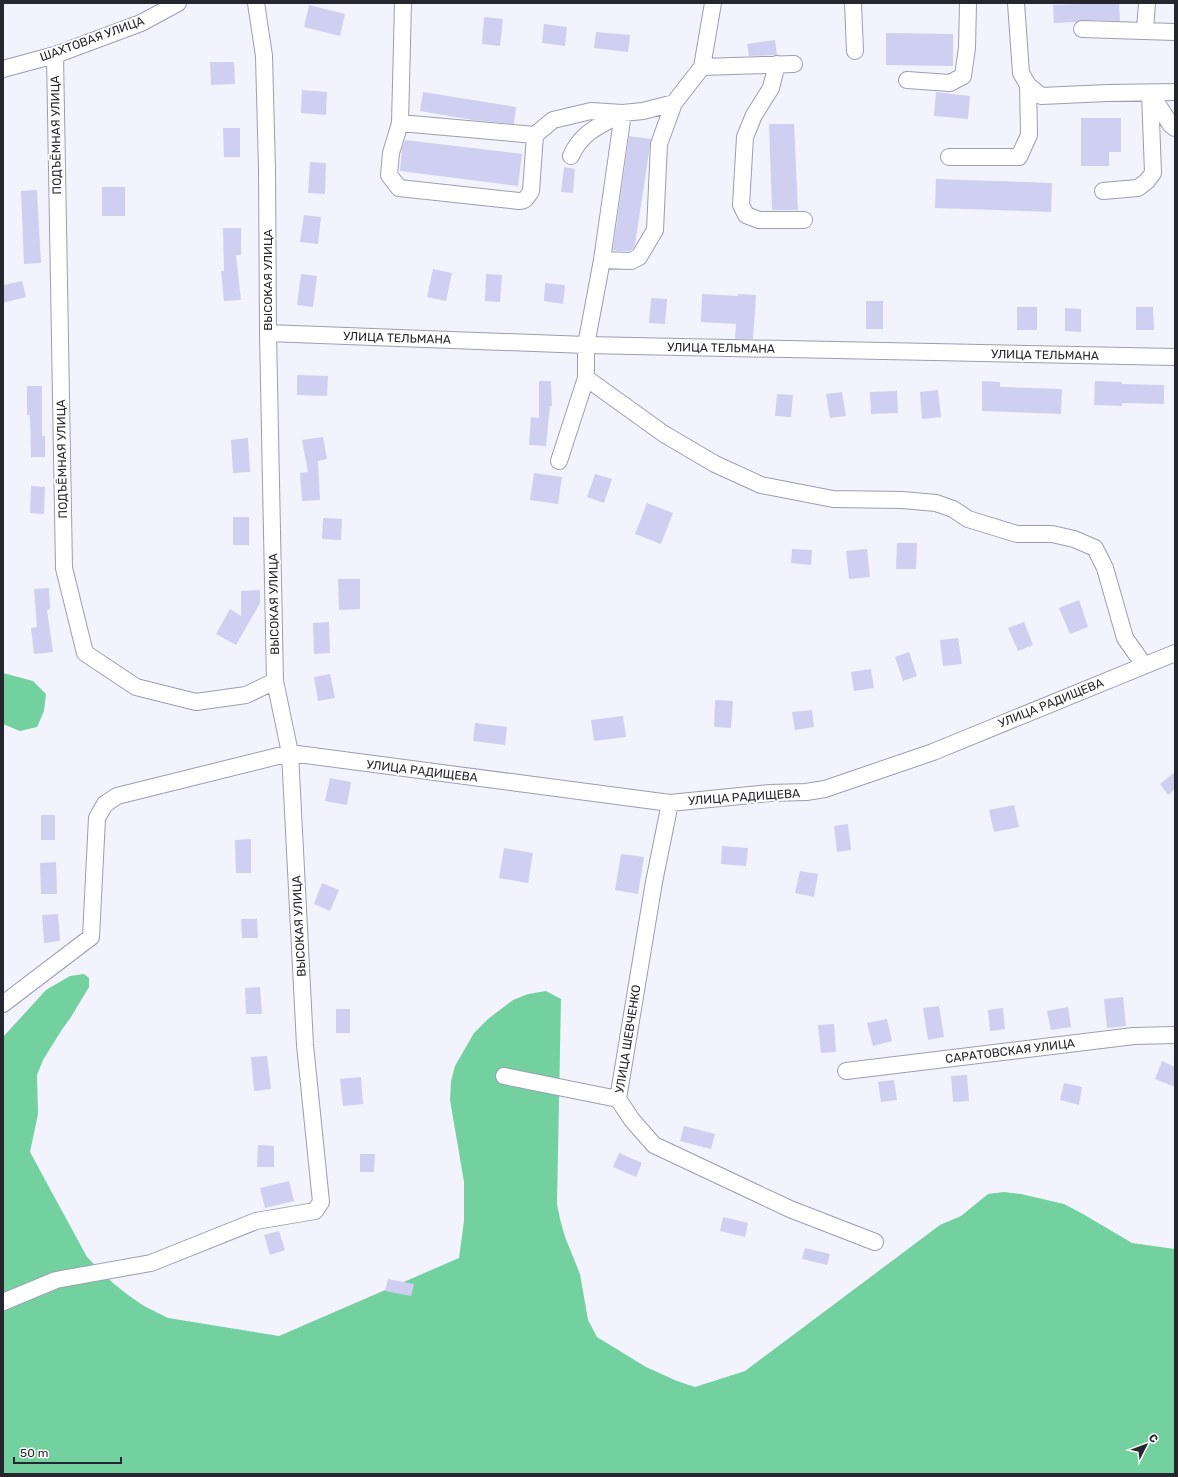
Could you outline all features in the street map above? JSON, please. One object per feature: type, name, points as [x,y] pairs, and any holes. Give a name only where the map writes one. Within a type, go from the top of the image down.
[{"type":"street","name":"ШАХТОВАЯ УЛИЦА","points":[[3,69],[54,55],[141,23],[178,3]]},
{"type":"street","name":"ВЫСОКАЯ УЛИЦА","points":[[3,1302],[56,1280],[151,1263],[256,1221],[315,1210],[321,1202],[305,1045],[290,754],[275,682],[264,56],[256,3]]},
{"type":"street","points":[[403,3],[400,123],[391,153],[389,175],[399,188],[523,201],[527,199],[531,191],[535,135]]},
{"type":"street","points":[[602,260],[631,261],[639,257],[655,230],[659,144],[674,103],[702,67],[713,3]]},
{"type":"street","points":[[853,3],[855,51]]},
{"type":"street","points":[[907,80],[950,83],[963,76],[967,48],[968,3]]},
{"type":"street","points":[[1016,3],[1021,73],[1028,85],[1042,96],[1175,92]]},
{"type":"street","points":[[1145,30],[1147,3]]},
{"type":"street","points":[[1082,29],[1175,32]]},
{"type":"street","name":"ПОДЪЁМНАЯ УЛИЦА","points":[[54,55],[64,568],[85,654],[136,687],[196,702],[246,695],[275,682]]},
{"type":"street","points":[[777,64],[771,88],[754,115],[745,137],[741,205],[746,215],[759,220],[804,220]]},
{"type":"street","points":[[702,67],[794,64]]},
{"type":"street","points":[[949,157],[1019,157],[1029,135],[1028,85]]},
{"type":"street","points":[[1150,93],[1171,125],[1175,128]]},
{"type":"street","points":[[1104,191],[1138,188],[1147,181],[1153,173],[1150,93]]},
{"type":"street","points":[[400,123],[535,135],[553,120],[591,111],[622,113],[643,111],[674,103]]},
{"type":"street","points":[[571,156],[575,146],[586,134],[622,113]]},
{"type":"street","points":[[559,461],[586,378],[586,346],[602,260],[622,113]]},
{"type":"street","name":"УЛИЦА ТЕЛЬМАНА","points":[[268,333],[586,346],[1175,357]]},
{"type":"street","points":[[586,378],[664,434],[715,464],[761,485],[833,499],[902,500],[936,503],[953,509],[968,519],[1017,534],[1052,534],[1074,539],[1095,548],[1105,568],[1125,638],[1144,664]]},
{"type":"street","name":"УЛИЦА РАДИЩЕВА","points":[[290,754],[670,803],[770,793],[806,792],[825,789],[933,752],[1175,652]]},
{"type":"street","points":[[3,1004],[91,937],[97,818],[105,804],[117,796],[290,754]]},
{"type":"street","name":"УЛИЦА ШЕВЧЕНКО","points":[[670,803],[654,882],[618,1099],[632,1120],[654,1145],[790,1209],[875,1242]]},
{"type":"street","name":"САРАТОВСКАЯ УЛИЦА","points":[[846,1071],[1134,1036],[1175,1035]]},
{"type":"street","points":[[504,1076],[618,1099]]},
{"type":"green space","points":[[3,673],[33,681],[46,694],[44,711],[37,727],[20,731],[3,724]]},
{"type":"green space","points":[[84,974],[89,978],[89,987],[43,1060],[37,1075],[38,1114],[30,1152],[87,1257],[113,1283],[128,1295],[144,1306],[168,1318],[279,1336],[459,1258],[464,1221],[464,1182],[450,1100],[451,1081],[455,1066],[474,1033],[488,1019],[513,1000],[528,994],[546,991],[561,999],[557,1204],[565,1237],[580,1274],[588,1320],[597,1337],[646,1367],[677,1381],[695,1387],[745,1371],[940,1225],[961,1216],[988,1194],[1004,1192],[1021,1194],[1064,1204],[1132,1243],[1175,1249],[1175,1474],[3,1474],[3,1037],[46,990],[70,976]]},
{"type":"building","points":[[1119,3],[1120,21],[1082,20],[1076,22],[1054,23],[1053,5]]},
{"type":"building","points":[[309,5],[345,14],[340,36],[304,27]]},
{"type":"building","points":[[484,17],[503,19],[500,46],[482,44]]},
{"type":"building","points":[[544,24],[567,27],[565,46],[542,43]]},
{"type":"building","points":[[596,32],[630,35],[628,52],[594,48]]},
{"type":"building","points":[[886,33],[953,34],[953,66],[886,65]]},
{"type":"building","points":[[775,40],[777,55],[749,56],[747,44]]},
{"type":"building","points":[[210,62],[234,62],[235,84],[211,85]]},
{"type":"building","points":[[302,90],[327,92],[326,115],[301,113]]},
{"type":"building","points":[[423,92],[516,107],[514,124],[473,120],[420,111]]},
{"type":"building","points":[[936,92],[970,96],[968,119],[934,116]]},
{"type":"building","points":[[1081,118],[1121,118],[1121,152],[1109,152],[1109,166],[1081,166]]},
{"type":"building","points":[[769,124],[794,124],[798,210],[772,210]]},
{"type":"building","points":[[223,128],[240,128],[240,157],[224,157]]},
{"type":"building","points":[[629,136],[651,139],[635,245],[632,250],[618,251],[613,250]]},
{"type":"building","points":[[405,140],[522,154],[518,186],[400,171],[402,148]]},
{"type":"building","points":[[310,162],[326,163],[325,194],[308,193]]},
{"type":"building","points":[[564,167],[575,169],[573,193],[561,192]]},
{"type":"building","points":[[936,179],[1052,183],[1051,212],[935,208]]},
{"type":"building","points":[[102,187],[125,187],[125,216],[102,216]]},
{"type":"building","points":[[37,190],[41,263],[24,264],[21,191]]},
{"type":"building","points":[[304,215],[321,217],[318,244],[300,242]]},
{"type":"building","points":[[223,228],[241,228],[241,255],[236,255],[241,300],[224,301],[221,271],[224,271]]},
{"type":"building","points":[[433,269],[452,273],[446,301],[427,297]]},
{"type":"building","points":[[301,274],[317,276],[313,307],[297,305]]},
{"type":"building","points":[[486,274],[502,275],[500,302],[485,301]]},
{"type":"building","points":[[22,281],[26,297],[3,303],[3,285]]},
{"type":"building","points":[[545,283],[565,285],[563,304],[544,301]]},
{"type":"building","points":[[702,294],[738,296],[738,294],[756,295],[753,339],[735,339],[736,324],[701,322]]},
{"type":"building","points":[[651,298],[667,299],[665,324],[649,323]]},
{"type":"building","points":[[866,301],[883,301],[883,329],[866,329]]},
{"type":"building","points":[[1017,307],[1037,307],[1037,330],[1017,330]]},
{"type":"building","points":[[1136,307],[1153,307],[1154,330],[1136,330]]},
{"type":"building","points":[[1065,308],[1081,309],[1081,332],[1065,331]]},
{"type":"building","points":[[297,375],[328,376],[327,396],[297,395]]},
{"type":"building","points":[[539,381],[551,381],[552,406],[550,406],[546,446],[529,445],[531,417],[539,418]]},
{"type":"building","points":[[982,381],[1000,382],[1000,387],[1062,389],[1061,414],[982,411]]},
{"type":"building","points":[[1095,381],[1122,382],[1122,384],[1164,385],[1164,404],[1122,403],[1122,406],[1094,405]]},
{"type":"building","points":[[27,386],[42,386],[42,436],[45,436],[45,457],[31,457],[30,415],[27,415]]},
{"type":"building","points":[[938,390],[941,417],[922,419],[920,392]]},
{"type":"building","points":[[897,391],[898,413],[871,414],[870,392]]},
{"type":"building","points":[[842,392],[846,416],[830,418],[826,394]]},
{"type":"building","points":[[777,394],[793,395],[791,417],[775,416]]},
{"type":"building","points":[[323,437],[327,459],[318,461],[320,500],[302,501],[300,473],[308,472],[302,440]]},
{"type":"building","points":[[248,438],[250,472],[233,473],[231,440]]},
{"type":"building","points":[[534,473],[562,477],[558,504],[530,500]]},
{"type":"building","points":[[595,474],[612,479],[604,503],[587,497]]},
{"type":"building","points":[[31,486],[45,487],[44,514],[30,513]]},
{"type":"building","points":[[647,503],[673,513],[661,544],[635,534]]},
{"type":"building","points":[[233,517],[249,517],[249,545],[233,545]]},
{"type":"building","points":[[323,518],[342,519],[341,540],[322,539]]},
{"type":"building","points":[[897,543],[917,543],[916,569],[896,569]]},
{"type":"building","points":[[792,549],[812,550],[811,565],[791,563]]},
{"type":"building","points":[[867,549],[870,577],[849,579],[846,551]]},
{"type":"building","points":[[338,579],[360,579],[360,609],[339,610]]},
{"type":"building","points":[[49,588],[50,609],[47,610],[53,652],[34,654],[31,628],[37,627],[34,589]]},
{"type":"building","points":[[260,590],[260,603],[236,645],[216,634],[230,609],[241,616],[241,591]]},
{"type":"building","points":[[1079,600],[1088,627],[1070,634],[1059,608]]},
{"type":"building","points":[[329,622],[330,653],[314,654],[313,623]]},
{"type":"building","points":[[1024,622],[1033,645],[1018,651],[1008,628]]},
{"type":"building","points":[[958,638],[962,664],[943,666],[940,640]]},
{"type":"building","points":[[909,652],[917,676],[903,681],[895,657]]},
{"type":"building","points":[[871,669],[874,688],[854,691],[851,672]]},
{"type":"building","points":[[330,674],[335,698],[318,701],[314,677]]},
{"type":"building","points":[[715,700],[733,701],[731,728],[714,727]]},
{"type":"building","points":[[812,710],[814,727],[795,730],[792,712]]},
{"type":"building","points":[[623,716],[626,737],[594,741],[591,720]]},
{"type":"building","points":[[475,723],[507,727],[505,745],[473,741]]},
{"type":"building","points":[[1175,772],[1175,789],[1168,795],[1160,784]]},
{"type":"building","points":[[330,778],[351,782],[347,805],[325,801]]},
{"type":"building","points":[[1014,805],[1019,827],[994,832],[989,810]]},
{"type":"building","points":[[41,815],[55,815],[55,840],[41,840]]},
{"type":"building","points":[[848,824],[851,850],[837,852],[834,826]]},
{"type":"building","points":[[251,839],[251,873],[236,873],[235,840]]},
{"type":"building","points":[[722,846],[748,848],[746,866],[721,864]]},
{"type":"building","points":[[504,848],[533,853],[528,883],[499,878]]},
{"type":"building","points":[[621,854],[644,857],[638,894],[615,890]]},
{"type":"building","points":[[56,862],[57,894],[41,894],[40,863]]},
{"type":"building","points":[[800,871],[818,874],[814,897],[795,893]]},
{"type":"building","points":[[322,883],[339,890],[330,911],[314,904]]},
{"type":"building","points":[[58,914],[60,941],[44,943],[42,915]]},
{"type":"building","points":[[241,919],[257,919],[258,938],[242,938]]},
{"type":"building","points":[[260,987],[262,1014],[246,1014],[245,988]]},
{"type":"building","points":[[1123,997],[1126,1026],[1107,1028],[1104,999]]},
{"type":"building","points":[[939,1006],[944,1037],[928,1040],[923,1008]]},
{"type":"building","points":[[1068,1007],[1071,1027],[1051,1030],[1047,1011]]},
{"type":"building","points":[[1003,1008],[1005,1029],[990,1031],[988,1010]]},
{"type":"building","points":[[336,1009],[350,1009],[350,1033],[336,1033]]},
{"type":"building","points":[[887,1019],[892,1041],[873,1046],[867,1023]]},
{"type":"building","points":[[834,1024],[836,1052],[821,1053],[818,1025]]},
{"type":"building","points":[[267,1056],[271,1089],[254,1091],[251,1057]]},
{"type":"building","points":[[1162,1061],[1175,1067],[1175,1087],[1155,1079]]},
{"type":"building","points":[[967,1075],[969,1101],[953,1102],[951,1076]]},
{"type":"building","points":[[361,1077],[363,1104],[343,1106],[340,1079]]},
{"type":"building","points":[[894,1080],[897,1100],[881,1102],[878,1082]]},
{"type":"building","points":[[1064,1083],[1082,1087],[1079,1105],[1060,1100]]},
{"type":"building","points":[[684,1126],[715,1134],[711,1149],[680,1141]]},
{"type":"building","points":[[258,1145],[274,1146],[274,1167],[257,1167]]},
{"type":"building","points":[[619,1153],[642,1163],[636,1177],[613,1167]]},
{"type":"building","points":[[360,1154],[375,1154],[374,1172],[360,1172]]},
{"type":"building","points":[[289,1181],[294,1201],[265,1208],[260,1188]]},
{"type":"building","points":[[723,1217],[748,1223],[745,1237],[720,1231]]},
{"type":"building","points":[[279,1231],[285,1250],[270,1255],[264,1235]]},
{"type":"building","points":[[805,1248],[830,1254],[827,1265],[802,1259]]},
{"type":"building","points":[[388,1279],[414,1284],[411,1296],[385,1291]]}]
